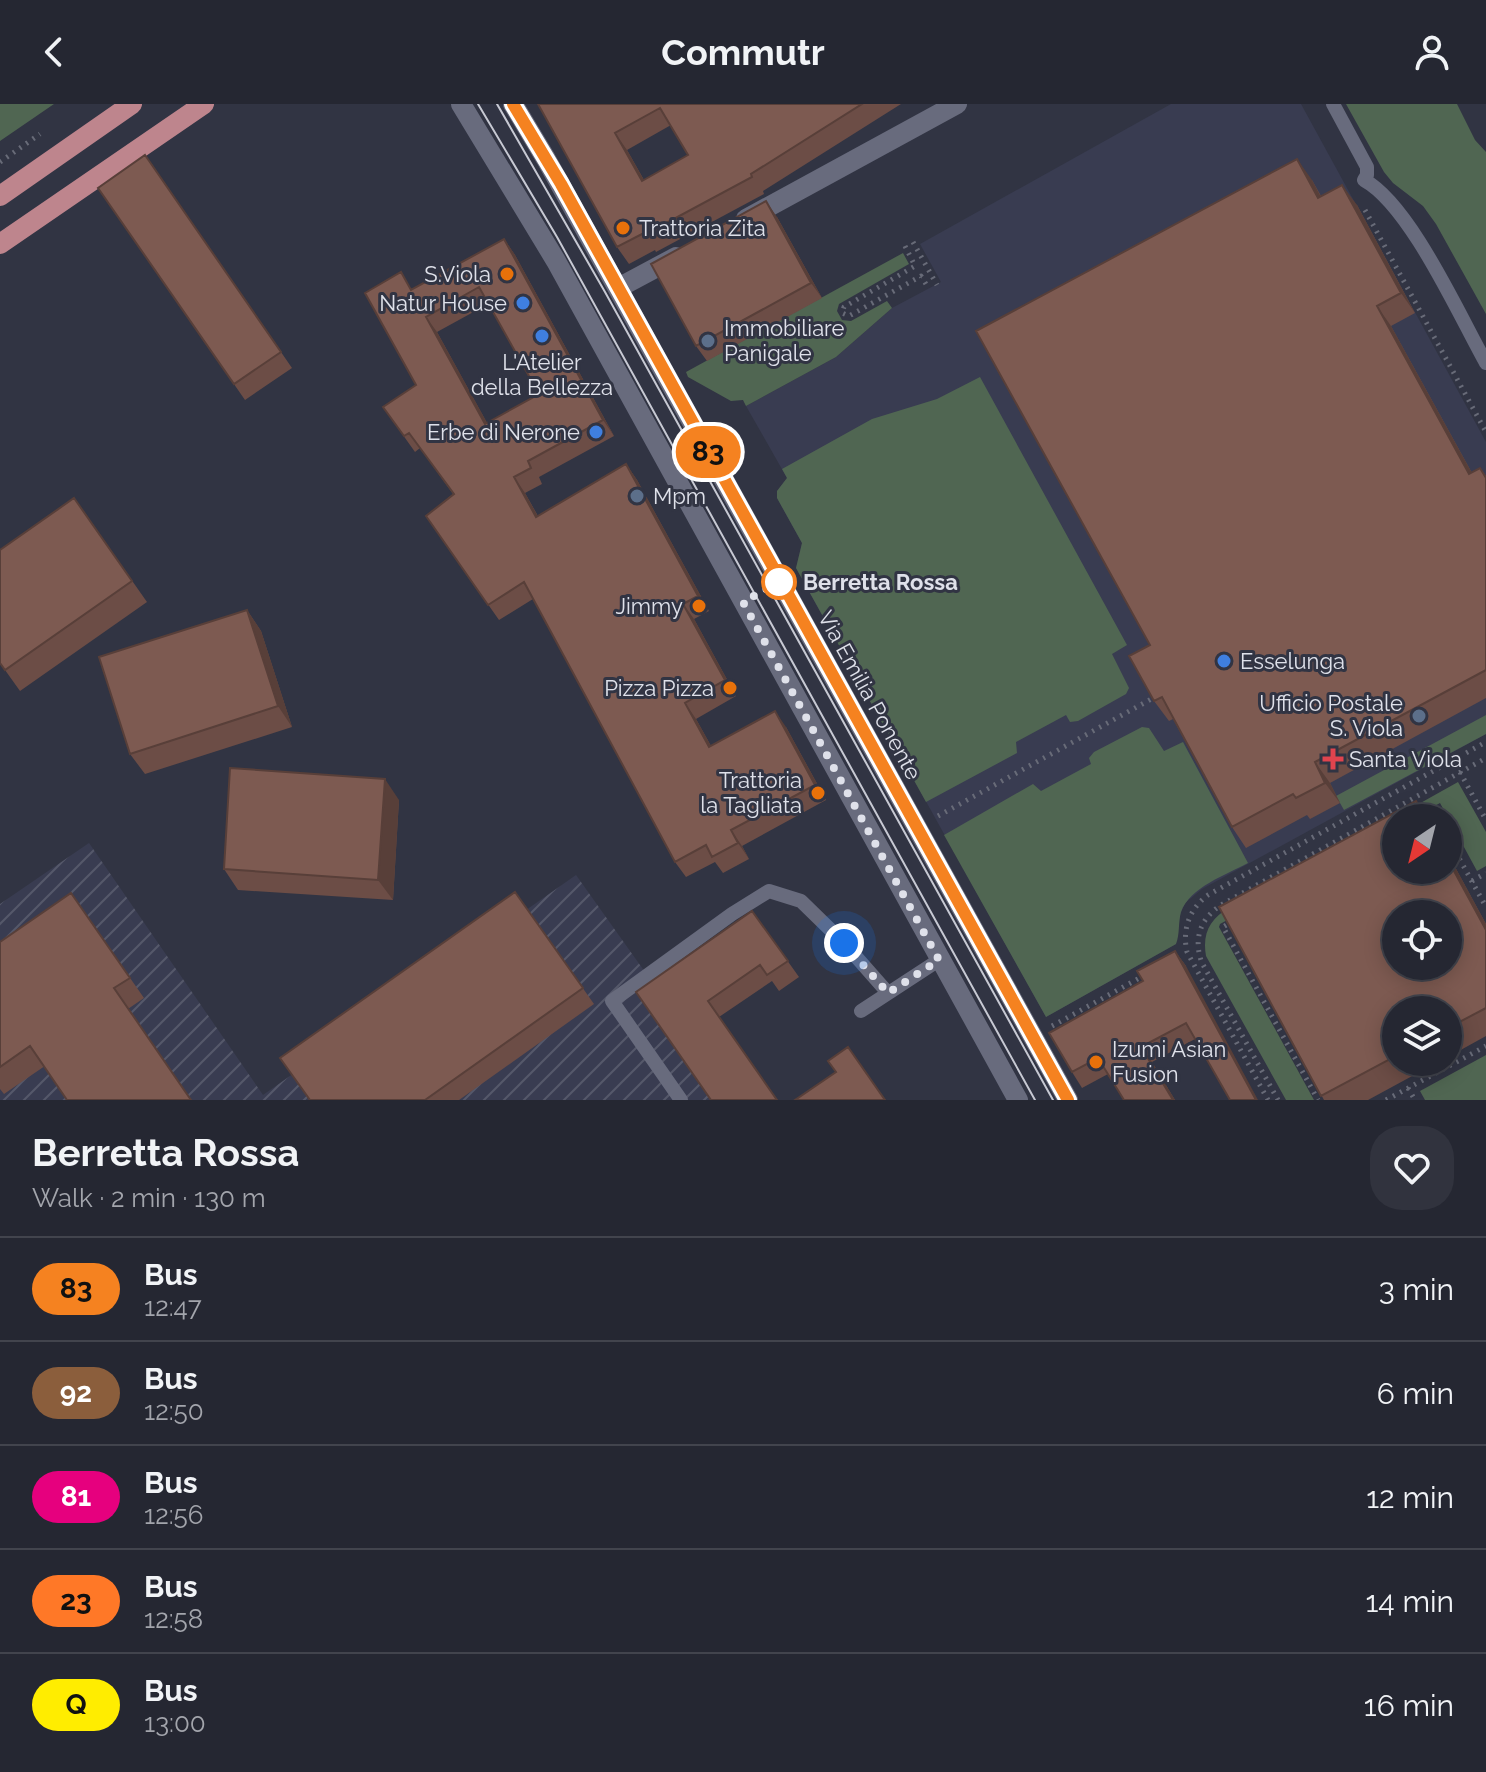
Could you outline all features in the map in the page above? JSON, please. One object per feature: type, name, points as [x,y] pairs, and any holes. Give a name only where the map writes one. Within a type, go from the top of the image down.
[{"type":"main road","points":[[0,196],[132,104]]},
{"type":"main road","points":[[0,244],[204,104]]},
{"type":"main road","points":[[461,104],[556,261],[1018,1100]]},
{"type":"main road","name":"Via Emilia Ponente","points":[[513,104],[1068,1100]]},
{"type":"main road","points":[[734,225],[957,104]]},
{"type":"main road","points":[[618,288],[695,247]]},
{"type":"lane","points":[[1333,104],[1367,167],[1364,180],[1384,195],[1413,231],[1486,363]]},
{"type":"lane","points":[[681,1100],[612,1001],[769,891],[801,901],[888,993]]},
{"type":"lane","points":[[861,1011],[939,960]]},
{"type":"path","points":[[1358,197],[1486,432]]},
{"type":"path","points":[[913,242],[937,285]]},
{"type":"path","points":[[905,246],[915,266],[844,307],[842,313],[849,316],[921,276],[929,289]]},
{"type":"path","points":[[927,822],[1155,697]]},
{"type":"path","points":[[1268,1100],[1187,952],[1185,937],[1188,921],[1200,901],[1486,742]]},
{"type":"path","points":[[1278,1100],[1202,963],[1197,937],[1206,917],[1221,905],[1486,758]]},
{"type":"path","points":[[1460,772],[1486,820]]},
{"type":"path","points":[[1327,829],[1339,852]]},
{"type":"path","points":[[1462,863],[1486,907]]},
{"type":"path","points":[[1472,881],[1486,873]]},
{"type":"path","points":[[1236,920],[1223,927],[1318,1100]]},
{"type":"path","points":[[1174,960],[1187,952]]},
{"type":"path","points":[[1044,1031],[1148,974]]},
{"type":"path","points":[[1386,1100],[1486,1046]]},
{"type":"path","points":[[1408,1088],[1415,1100]]},
{"type":"shaded area","points":[[1171,104],[1301,104],[1486,442],[1486,734],[1202,889],[1185,903],[1176,944],[1046,1017],[796,568],[802,543],[777,498],[777,491],[787,478],[746,406],[836,357],[892,308],[941,282],[920,244]]},
{"type":"shaded area","points":[[89,843],[263,1095],[576,875],[736,1100],[0,1100],[0,904]]},
{"type":"green space","points":[[0,104],[54,104],[0,141]]},
{"type":"green space","points":[[1346,104],[1457,104],[1475,140],[1486,152],[1486,314],[1436,224],[1423,206],[1384,172]]},
{"type":"green space","points":[[903,253],[909,264],[839,304],[837,311],[842,320],[851,321],[887,301],[892,308],[836,357],[746,406],[743,400],[731,401],[688,377],[686,372]]},
{"type":"green space","points":[[980,377],[1127,645],[1112,654],[1129,688],[1126,694],[1078,721],[1070,722],[1066,715],[1016,742],[1017,753],[926,802],[796,568],[802,543],[777,498],[777,491],[787,478],[782,469],[872,419],[937,399]]},
{"type":"green space","points":[[1486,715],[1486,734],[1344,810],[1336,796]]},
{"type":"green space","points":[[1142,727],[1149,728],[1164,751],[1183,742],[1248,863],[1192,895],[1181,912],[1176,944],[1046,1017],[944,835],[1033,784],[1041,791],[1091,764],[1089,758],[1094,752]]},
{"type":"green space","points":[[1458,782],[1486,832],[1486,866],[1477,871],[1462,843],[1462,804],[1419,804]]},
{"type":"green space","points":[[1331,863],[1219,927],[1314,1100],[1286,1100],[1206,956],[1205,940],[1217,916],[1230,907]]},
{"type":"green space","points":[[1486,1055],[1486,1100],[1425,1100],[1420,1091],[1448,1076],[1462,1076],[1462,1068]]},
{"type":"building","points":[[538,104],[862,104],[751,174],[752,177],[617,247]],"holes":[[[660,108],[688,155],[642,181],[615,133]]]},
{"type":"building","points":[[145,155],[281,352],[234,384],[98,188]]},
{"type":"building","points":[[1297,159],[1318,198],[1342,185],[1401,293],[1377,306],[1469,474],[1480,468],[1486,478],[1486,670],[1315,762],[1325,783],[1296,798],[1293,794],[1232,827],[1162,697],[1154,701],[1129,656],[1150,645],[976,331]]},
{"type":"building","points":[[766,201],[811,283],[696,346],[651,264]]},
{"type":"building","points":[[504,239],[603,420],[528,461],[531,468],[514,477],[536,517],[626,464],[698,596],[683,604],[725,680],[685,703],[709,747],[775,711],[815,785],[731,830],[738,843],[712,857],[706,845],[675,862],[524,582],[488,605],[426,516],[454,494],[409,433],[404,436],[383,407],[416,385],[365,293],[401,272],[411,290]],"holes":[[[479,287],[539,394],[485,424],[426,317]]]},
{"type":"building","points":[[74,498],[132,581],[5,670],[0,663],[0,550]]},
{"type":"building","points":[[247,610],[278,706],[130,754],[99,657]]},
{"type":"building","points":[[230,768],[385,779],[378,880],[224,869]]},
{"type":"building","points":[[1382,819],[1382,884],[1461,884],[1486,930],[1486,1008],[1462,1021],[1462,996],[1382,996],[1382,1063],[1321,1096],[1219,907]]},
{"type":"building","points":[[515,892],[583,988],[425,1100],[310,1100],[280,1058]]},
{"type":"building","points":[[71,893],[130,978],[114,988],[191,1100],[67,1100],[30,1046],[0,1067],[0,942]]},
{"type":"building","points":[[752,911],[788,961],[767,975],[760,965],[708,1001],[777,1100],[711,1100],[636,992]]},
{"type":"building","points":[[1175,951],[1256,1100],[1230,1100],[1186,1023],[1141,1047],[1173,1100],[1124,1100],[1098,1058],[1072,1072],[1049,1033],[1143,981],[1137,971]]},
{"type":"building","points":[[848,1047],[885,1100],[795,1100],[836,1072],[828,1061]]},
{"type":"tram line","points":[[478,104],[557,237],[1035,1100]]},
{"type":"tram line","points":[[497,104],[605,292],[1053,1100]]},
{"type":"bus line","name":"83","points":[[513,104],[561,184],[1068,1100]]},
{"type":"place","name":"Trattoria Zita","points":[[623,228]]},
{"type":"place","name":"S.Viola","points":[[507,274]]},
{"type":"place","name":"Natur House","points":[[523,303]]},
{"type":"place","name":"L'Atelier della Bellezza","points":[[542,336]]},
{"type":"place","name":"Immobiliare Panigale","points":[[708,341]]},
{"type":"place","name":"Erbe di Nerone","points":[[596,432]]},
{"type":"place","name":"Mpm","points":[[637,496]]},
{"type":"place","name":"Berretta Rossa","points":[[779,582]]},
{"type":"place","name":"Jimmy","points":[[699,606]]},
{"type":"place","name":"Esselunga","points":[[1224,661]]},
{"type":"place","name":"Pizza Pizza","points":[[730,688]]},
{"type":"place","name":"Ufficio Postale S. Viola","points":[[1419,716]]},
{"type":"place","name":"Santa Viola","points":[[1333,759]]},
{"type":"place","name":"Trattoria la Tagliata","points":[[818,793]]},
{"type":"place","name":"Izumi Asian Fusion","points":[[1096,1062]]},
{"type":"route","points":[[779,582],[743,602],[939,960],[888,993],[844,943]]}]
